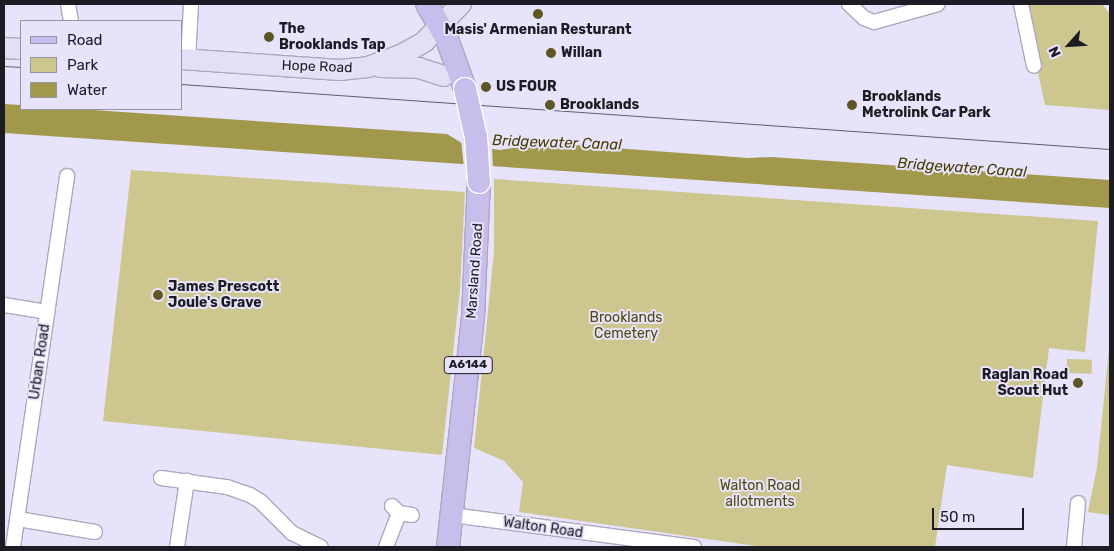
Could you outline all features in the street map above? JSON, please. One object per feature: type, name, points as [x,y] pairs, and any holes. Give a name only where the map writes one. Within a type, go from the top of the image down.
[{"type":"main road","name":"Marsland Road","points":[[427,4],[441,26],[465,89],[476,137],[479,182],[473,317],[448,547]]},
{"type":"main road","points":[[444,76],[465,89]]},
{"type":"street","points":[[68,4],[71,20]]},
{"type":"street","points":[[185,59],[191,4]]},
{"type":"street","name":"Hope Road","points":[[185,59],[340,70],[368,67],[412,49],[441,26],[461,4]]},
{"type":"street","points":[[849,4],[864,18],[874,22],[938,4]]},
{"type":"street","points":[[1020,4],[1034,66]]},
{"type":"street","points":[[4,48],[20,49]]},
{"type":"street","points":[[368,67],[419,68],[444,76]]},
{"type":"street","name":"Urban Road","points":[[13,547],[67,176]]},
{"type":"street","points":[[4,305],[47,312]]},
{"type":"street","points":[[161,478],[227,487],[250,494],[261,502],[292,533],[321,547]]},
{"type":"street","points":[[177,547],[187,481]]},
{"type":"street","points":[[1074,547],[1078,503]]},
{"type":"street","points":[[386,547],[401,512]]},
{"type":"street","name":"Walton Road","points":[[452,515],[689,547]]},
{"type":"street","points":[[18,519],[75,534],[95,532]]},
{"type":"green space","points":[[1023,4],[1102,4],[1110,14],[1110,110],[1045,105]]},
{"type":"green space","points":[[131,170],[465,192],[460,289],[442,455],[103,421]]},
{"type":"green space","name":"Brooklands Cemetery","points":[[494,179],[1098,221],[1085,352],[1049,348],[1033,478],[947,465],[935,547],[763,547],[519,512],[523,482],[504,461],[474,448],[494,252]]},
{"type":"green space","points":[[1110,340],[1110,515],[1088,512],[1097,467]]},
{"type":"green space","points":[[1067,359],[1092,360],[1091,374],[1067,373]]},
{"type":"water","points":[[4,104],[20,105],[20,110],[93,110],[447,134],[465,145],[500,150],[548,143],[748,158],[771,157],[1110,180],[1110,208],[4,133]]},
{"type":"pier","points":[[461,139],[492,147],[493,170],[464,168]]},
{"type":"tram line","points":[[4,66],[20,67]]},
{"type":"tram line","points":[[182,84],[1110,149]]},
{"type":"place","name":"Masis' Armenian Resturant","points":[[538,14]]},
{"type":"place","name":"The Brooklands Tap","points":[[269,37]]},
{"type":"place","name":"Willan","points":[[551,53]]},
{"type":"place","name":"US FOUR","points":[[486,87]]},
{"type":"place","name":"Brooklands","points":[[550,105]]},
{"type":"place","name":"Brooklands Metrolink Car Park","points":[[852,105]]},
{"type":"place","name":"James Prescott Joule's Grave","points":[[158,295]]},
{"type":"place","name":"Raglan Road Scout Hut","points":[[1078,383]]},
{"type":"water label","name":"Bridgewater Canal","points":[[557,143]]},
{"type":"water label","name":"Bridgewater Canal","points":[[962,168]]},
{"type":"park label","name":"Walton Road allotments","points":[[760,494]]}]
